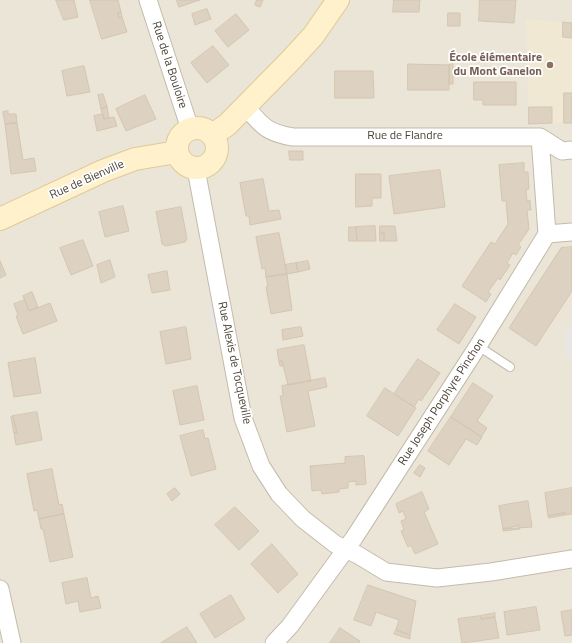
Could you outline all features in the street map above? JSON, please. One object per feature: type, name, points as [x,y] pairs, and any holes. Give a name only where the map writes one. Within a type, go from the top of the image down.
[{"type":"street","name":"Rue de la Bouloire","points":[[148,0],[190,129]]},
{"type":"street","points":[[212,135],[227,126],[313,36],[338,0]]},
{"type":"street","name":"Rue de Flandre","points":[[245,106],[265,127],[275,134],[293,136],[540,137]]},
{"type":"street","points":[[202,128],[212,135],[217,148],[213,160],[208,165],[196,168],[184,164],[177,152],[178,141],[185,132],[190,129],[202,128]]},
{"type":"street","points":[[540,137],[562,151],[572,150]]},
{"type":"street","points":[[540,137],[547,234],[572,232]]},
{"type":"street","name":"Rue de Bienville","points":[[0,220],[103,171],[128,162],[177,152]]},
{"type":"street","name":"Rue Alexis de Tocqueville","points":[[196,168],[243,418],[261,466],[279,494],[303,520],[335,544],[386,572],[437,578],[491,572],[572,559]]},
{"type":"street","name":"Rue Joseph Porphyre Pinchon","points":[[274,643],[290,626],[346,549],[478,346],[547,234]]},
{"type":"street","points":[[0,588],[12,643]]},
{"type":"lane","points":[[478,346],[510,367]]},
{"type":"shaded area","points":[[0,0],[572,0],[572,643],[0,643]]},
{"type":"shaded area","name":"École élémentaire du Mont Ganelon","points":[[526,19],[572,23],[572,123],[529,123]]},
{"type":"shaded area","points":[[213,301],[220,331],[213,331],[208,305]]},
{"type":"shaded area","points":[[572,328],[572,360],[567,360],[563,330]]},
{"type":"building","points":[[56,0],[74,0],[78,17],[64,20]]},
{"type":"building","points":[[90,0],[118,0],[121,12],[118,13],[119,18],[122,17],[127,32],[102,39]]},
{"type":"building","points":[[177,0],[200,0],[179,7]]},
{"type":"building","points":[[257,0],[263,0],[260,7],[255,5]]},
{"type":"building","points":[[394,0],[420,0],[419,12],[393,12]]},
{"type":"building","points":[[480,0],[516,0],[514,23],[479,21]]},
{"type":"building","points":[[207,9],[211,19],[195,25],[192,14]]},
{"type":"building","points":[[121,12],[122,17],[119,18],[118,13]]},
{"type":"building","points":[[448,13],[460,13],[460,26],[448,26]]},
{"type":"building","points":[[236,14],[249,30],[228,47],[215,31]]},
{"type":"building","points":[[563,22],[572,23],[572,38],[563,37]]},
{"type":"building","points":[[213,46],[229,65],[207,83],[191,63]]},
{"type":"building","points":[[408,64],[449,65],[449,90],[408,90]]},
{"type":"building","points":[[453,64],[453,84],[449,84],[449,65]]},
{"type":"building","points":[[84,66],[90,92],[67,96],[62,71]]},
{"type":"building","points":[[335,71],[373,71],[374,98],[335,98]]},
{"type":"building","points":[[474,82],[516,82],[516,105],[483,105],[483,100],[474,100]]},
{"type":"building","points":[[564,93],[572,93],[572,123],[564,123]]},
{"type":"building","points":[[103,94],[107,107],[101,109],[98,95]]},
{"type":"building","points":[[145,95],[156,119],[126,131],[116,109]]},
{"type":"building","points":[[107,107],[109,118],[104,119],[101,109]]},
{"type":"building","points":[[529,107],[552,107],[552,123],[529,124]]},
{"type":"building","points":[[8,111],[8,114],[16,114],[17,123],[5,124],[3,112]]},
{"type":"building","points":[[103,114],[104,119],[114,117],[117,126],[97,131],[94,116]]},
{"type":"building","points":[[17,123],[23,160],[34,158],[36,171],[11,174],[5,124]]},
{"type":"building","points":[[289,151],[303,151],[303,160],[290,160]]},
{"type":"building","points":[[524,163],[524,172],[528,172],[529,189],[526,190],[527,201],[530,200],[531,210],[527,210],[529,229],[518,245],[521,247],[516,255],[513,253],[507,263],[510,265],[500,280],[498,278],[488,292],[491,294],[486,302],[462,286],[491,242],[495,244],[508,224],[506,201],[502,201],[499,165]]},
{"type":"building","points":[[440,170],[445,207],[394,214],[389,176]]},
{"type":"building","points":[[356,174],[381,174],[381,198],[372,198],[372,206],[356,207]]},
{"type":"building","points":[[263,179],[269,211],[279,210],[281,219],[250,225],[249,216],[246,216],[240,183]]},
{"type":"building","points":[[123,206],[129,231],[105,237],[99,212]]},
{"type":"building","points":[[181,207],[187,239],[185,242],[166,246],[162,244],[156,212]]},
{"type":"building","points":[[375,226],[376,241],[357,241],[356,227]]},
{"type":"building","points":[[380,226],[395,226],[397,241],[384,241],[384,233],[380,233]]},
{"type":"building","points":[[349,227],[356,227],[357,241],[349,241]]},
{"type":"building","points":[[279,233],[287,274],[266,277],[265,268],[262,269],[256,237]]},
{"type":"building","points":[[380,233],[384,233],[384,241],[380,241]]},
{"type":"building","points":[[83,240],[93,266],[71,275],[60,248]]},
{"type":"building","points":[[572,247],[572,291],[536,346],[509,328],[561,248]]},
{"type":"building","points":[[110,260],[115,277],[101,283],[97,265]]},
{"type":"building","points":[[0,261],[6,275],[0,278]]},
{"type":"building","points":[[308,261],[310,269],[298,272],[296,263]]},
{"type":"building","points":[[296,263],[298,272],[287,274],[285,265]]},
{"type":"building","points":[[167,271],[170,290],[152,293],[148,275]]},
{"type":"building","points":[[287,274],[292,310],[271,314],[266,287],[268,286],[266,277]]},
{"type":"building","points":[[32,292],[38,307],[29,311],[23,296]]},
{"type":"building","points":[[25,300],[29,311],[50,303],[57,321],[23,334],[16,316],[18,315],[14,304]]},
{"type":"building","points":[[455,304],[476,317],[459,344],[437,330]]},
{"type":"building","points":[[186,327],[191,359],[166,364],[160,332]]},
{"type":"building","points":[[301,327],[303,336],[283,340],[282,330]]},
{"type":"building","points":[[304,345],[311,381],[288,385],[282,361],[279,362],[277,350]]},
{"type":"building","points":[[35,358],[41,393],[14,397],[8,363]]},
{"type":"building","points":[[418,359],[440,373],[421,401],[419,399],[414,407],[394,394]]},
{"type":"building","points":[[282,361],[283,366],[280,366],[279,362]]},
{"type":"building","points":[[325,378],[327,387],[308,391],[315,426],[287,432],[280,396],[283,396],[282,386]]},
{"type":"building","points":[[473,383],[493,396],[477,421],[487,428],[481,437],[451,417]]},
{"type":"building","points":[[197,386],[204,420],[180,425],[173,391]]},
{"type":"building","points":[[385,388],[416,408],[398,436],[367,416]]},
{"type":"building","points":[[37,412],[42,440],[16,445],[14,433],[17,433],[13,416]]},
{"type":"building","points":[[13,416],[17,433],[14,433],[11,417]]},
{"type":"building","points":[[451,417],[482,437],[477,445],[466,439],[449,465],[428,451]]},
{"type":"building","points":[[203,430],[205,439],[208,438],[216,469],[191,476],[180,436]]},
{"type":"building","points":[[364,456],[366,484],[356,485],[356,481],[348,482],[348,488],[339,489],[339,492],[322,494],[321,490],[312,491],[310,466],[345,463],[345,457]]},
{"type":"building","points":[[420,465],[425,468],[420,477],[414,473]]},
{"type":"building","points":[[52,469],[59,505],[62,504],[64,514],[39,519],[37,510],[34,511],[27,474]]},
{"type":"building","points":[[175,488],[180,494],[172,501],[167,494]]},
{"type":"building","points":[[572,488],[572,514],[565,515],[565,513],[548,516],[545,493]]},
{"type":"building","points":[[422,492],[429,509],[424,512],[438,544],[415,554],[411,545],[408,547],[401,531],[404,530],[401,521],[406,519],[403,511],[399,513],[396,504]]},
{"type":"building","points":[[528,501],[532,527],[503,529],[499,506]]},
{"type":"building","points":[[235,507],[259,531],[239,550],[215,525]]},
{"type":"building","points":[[565,513],[565,515],[549,518],[548,516]]},
{"type":"building","points":[[64,514],[73,557],[50,562],[43,529],[41,529],[39,519]]},
{"type":"building","points":[[519,526],[520,529],[503,531],[503,529]]},
{"type":"building","points":[[272,544],[298,574],[278,593],[251,564]]},
{"type":"building","points":[[87,578],[91,598],[98,596],[101,608],[80,612],[78,601],[66,604],[62,583]]},
{"type":"building","points":[[368,585],[416,601],[410,635],[396,630],[399,620],[376,612],[371,626],[354,620]]},
{"type":"building","points":[[231,595],[245,619],[215,638],[200,614]]},
{"type":"building","points":[[536,607],[540,630],[507,635],[504,612]]},
{"type":"building","points":[[572,610],[572,635],[565,636],[561,612]]},
{"type":"building","points":[[495,613],[495,617],[481,619],[480,616]]},
{"type":"building","points":[[480,616],[481,619],[495,617],[499,638],[462,643],[458,619]]},
{"type":"building","points":[[187,627],[197,643],[161,643]]},
{"type":"building","points":[[340,628],[360,641],[359,643],[330,643]]},
{"type":"building","points":[[396,630],[410,635],[410,639],[394,634]]},
{"type":"place","name":"École élémentaire du Mont Ganelon","points":[[550,65]]}]
